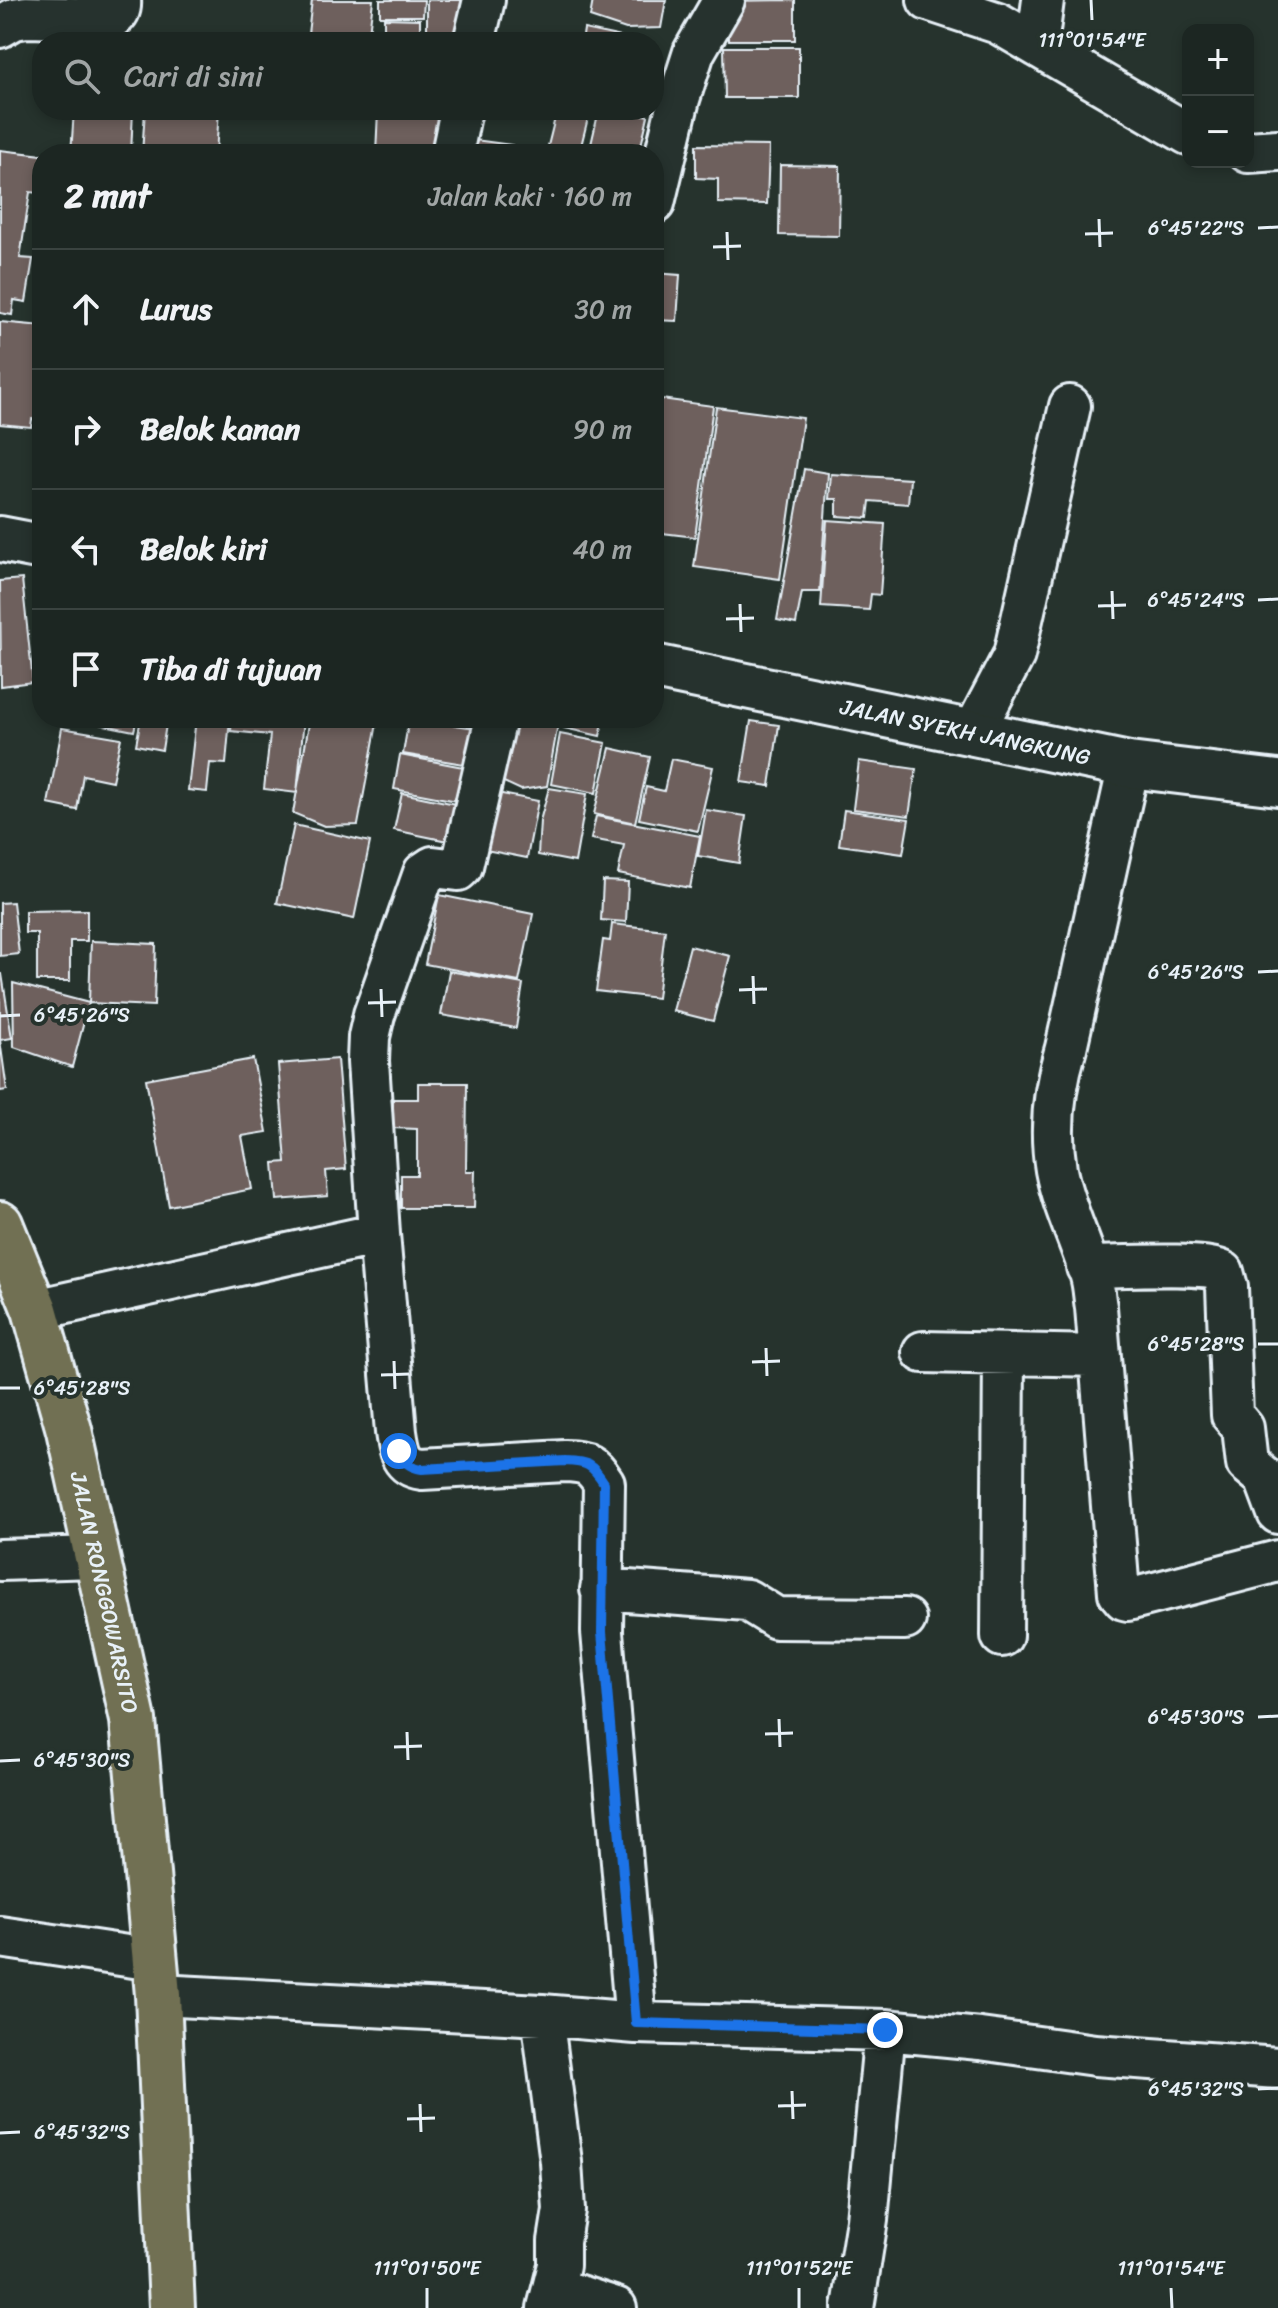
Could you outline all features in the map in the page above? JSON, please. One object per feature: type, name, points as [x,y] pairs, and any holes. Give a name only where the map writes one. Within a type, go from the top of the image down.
[{"type":"main road","points":[[0,539],[32,545]]},
{"type":"main road","name":"JALAN SYEKH JANGKUNG","points":[[664,669],[1129,765],[1278,781]]},
{"type":"main road","name":"JALAN RONGGOWARSITO","points":[[1,1227],[35,1310],[69,1430],[133,1720],[156,1978],[172,2308]]},
{"type":"street","points":[[0,27],[14,19],[26,17],[111,19],[121,7],[120,0]]},
{"type":"street","points":[[476,32],[484,0]]},
{"type":"street","points":[[664,161],[694,52],[724,0]]},
{"type":"street","points":[[928,0],[998,23],[1182,131]]},
{"type":"street","points":[[1037,46],[1043,0]]},
{"type":"street","points":[[454,144],[459,120]]},
{"type":"street","points":[[1254,152],[1278,150]]},
{"type":"street","points":[[974,731],[1014,655],[1070,406]]},
{"type":"street","points":[[494,728],[462,866],[458,870],[433,867],[424,873],[369,1037],[369,1098],[396,1432],[403,1460],[412,1467],[585,1462],[597,1471],[604,1483],[602,1632],[636,2023]]},
{"type":"street","points":[[1129,765],[1053,1106],[1056,1171],[1087,1267],[1096,1307],[1119,1593],[1128,1600],[1278,1561]]},
{"type":"street","points":[[35,1310],[379,1234]]},
{"type":"street","points":[[1087,1267],[1196,1267],[1218,1268],[1223,1272],[1227,1287],[1232,1415],[1243,1428],[1247,1463],[1265,1478],[1278,1513]]},
{"type":"street","points":[[923,1352],[1100,1356]]},
{"type":"street","points":[[1002,1636],[1004,1354]]},
{"type":"street","points":[[0,1560],[96,1557]]},
{"type":"street","points":[[601,1589],[747,1600],[776,1618],[905,1619]]},
{"type":"street","points":[[0,1937],[156,1978],[636,2023],[885,2030],[1095,2055],[1278,2068]]},
{"type":"street","points":[[542,2015],[564,2210],[559,2265],[551,2298],[616,2308]]},
{"type":"street","points":[[853,2308],[867,2220],[885,2030]]},
{"type":"building","points":[[312,0],[373,0],[369,32],[308,32]]},
{"type":"building","points":[[380,0],[424,0],[423,16],[380,16]]},
{"type":"building","points":[[427,0],[463,0],[463,32],[427,32]]},
{"type":"building","points":[[593,0],[666,0],[661,28],[626,29],[590,17]]},
{"type":"building","points":[[795,0],[795,40],[729,40],[729,18],[724,1]]},
{"type":"building","points":[[384,18],[420,19],[420,32],[384,32]]},
{"type":"building","points":[[724,47],[799,47],[799,98],[725,98]]},
{"type":"building","points":[[73,120],[133,120],[131,144],[72,144]]},
{"type":"building","points":[[144,120],[218,120],[217,144],[143,144]]},
{"type":"building","points":[[378,120],[447,120],[446,144],[376,144]]},
{"type":"building","points":[[554,120],[588,120],[582,144],[548,144]]},
{"type":"building","points":[[597,120],[647,120],[641,144],[591,144]]},
{"type":"building","points":[[460,138],[505,144],[459,144]]},
{"type":"building","points":[[696,145],[769,146],[767,204],[718,203],[718,179],[696,178]]},
{"type":"building","points":[[0,150],[32,154],[32,192],[20,258],[32,259],[32,265],[26,302],[14,300],[12,315],[0,313]]},
{"type":"building","points":[[780,165],[840,166],[839,236],[779,235]]},
{"type":"building","points":[[664,274],[680,275],[677,321],[664,320]]},
{"type":"building","points":[[0,322],[32,325],[31,427],[0,424]]},
{"type":"building","points":[[664,399],[713,406],[695,537],[664,533]]},
{"type":"building","points":[[716,407],[803,418],[780,579],[694,567]]},
{"type":"building","points":[[804,469],[828,473],[820,592],[802,592],[796,624],[777,620]]},
{"type":"building","points":[[831,474],[910,479],[908,504],[870,501],[868,518],[837,516],[837,499],[829,499]]},
{"type":"building","points":[[827,520],[885,524],[880,595],[871,594],[869,610],[821,607]]},
{"type":"building","points":[[22,579],[32,682],[1,686],[0,581]]},
{"type":"building","points":[[751,721],[779,725],[770,786],[741,782]]},
{"type":"building","points":[[62,728],[121,738],[112,781],[83,775],[77,810],[48,804]]},
{"type":"building","points":[[139,728],[165,728],[162,750],[136,745]]},
{"type":"building","points":[[195,728],[229,728],[226,764],[210,763],[207,792],[188,790]]},
{"type":"building","points":[[231,728],[303,728],[297,793],[264,789],[270,735],[231,731]]},
{"type":"building","points":[[308,728],[376,728],[358,825],[324,826],[293,813]]},
{"type":"building","points":[[407,728],[488,730],[482,767],[403,754]]},
{"type":"building","points":[[500,728],[557,728],[547,786],[521,790],[491,776]]},
{"type":"building","points":[[564,728],[602,728],[600,736]]},
{"type":"building","points":[[560,734],[606,743],[596,793],[551,784]]},
{"type":"building","points":[[610,748],[650,757],[635,823],[594,814]]},
{"type":"building","points":[[400,755],[479,770],[473,804],[394,789]]},
{"type":"building","points":[[671,759],[713,767],[698,831],[639,819],[646,787],[664,791]]},
{"type":"building","points":[[859,761],[916,769],[909,816],[853,809]]},
{"type":"building","points":[[549,788],[587,794],[575,862],[538,855],[540,821]]},
{"type":"building","points":[[481,790],[538,801],[527,858],[470,847]]},
{"type":"building","points":[[402,793],[470,807],[462,844],[394,830]]},
{"type":"building","points":[[706,810],[746,816],[739,863],[698,856]]},
{"type":"building","points":[[844,810],[909,819],[903,854],[839,845]]},
{"type":"building","points":[[596,816],[700,836],[690,888],[618,874],[624,845],[591,839]]},
{"type":"building","points":[[294,825],[370,842],[354,919],[277,903]]},
{"type":"building","points":[[603,881],[628,882],[626,922],[601,920]]},
{"type":"building","points":[[439,895],[533,914],[519,982],[425,964]]},
{"type":"building","points":[[13,902],[19,954],[0,956],[0,903]]},
{"type":"building","points":[[87,910],[87,941],[70,941],[70,981],[37,981],[37,933],[25,933],[25,911]]},
{"type":"building","points":[[612,924],[665,930],[657,998],[596,991],[603,940],[610,941]]},
{"type":"building","points":[[91,941],[156,944],[154,1006],[89,1003]]},
{"type":"building","points":[[690,946],[730,956],[713,1021],[673,1011]]},
{"type":"building","points":[[449,971],[523,984],[516,1028],[441,1015]]},
{"type":"building","points":[[0,974],[12,1038],[0,1040]]},
{"type":"building","points":[[13,983],[89,1003],[72,1067],[14,1047]]},
{"type":"building","points":[[0,1040],[7,1090],[0,1091]]},
{"type":"building","points":[[253,1059],[267,1132],[242,1136],[252,1189],[169,1206],[146,1079]]},
{"type":"building","points":[[337,1059],[346,1169],[326,1171],[328,1196],[277,1200],[274,1163],[286,1162],[278,1064]]},
{"type":"building","points":[[418,1083],[467,1083],[466,1171],[475,1171],[474,1208],[401,1208],[401,1175],[417,1175],[417,1129],[393,1128],[393,1099],[418,1099]]},
{"type":"route","points":[[399,1451],[403,1460],[412,1467],[422,1469],[585,1462],[597,1471],[604,1483],[602,1632],[636,2023],[885,2030]]}]
